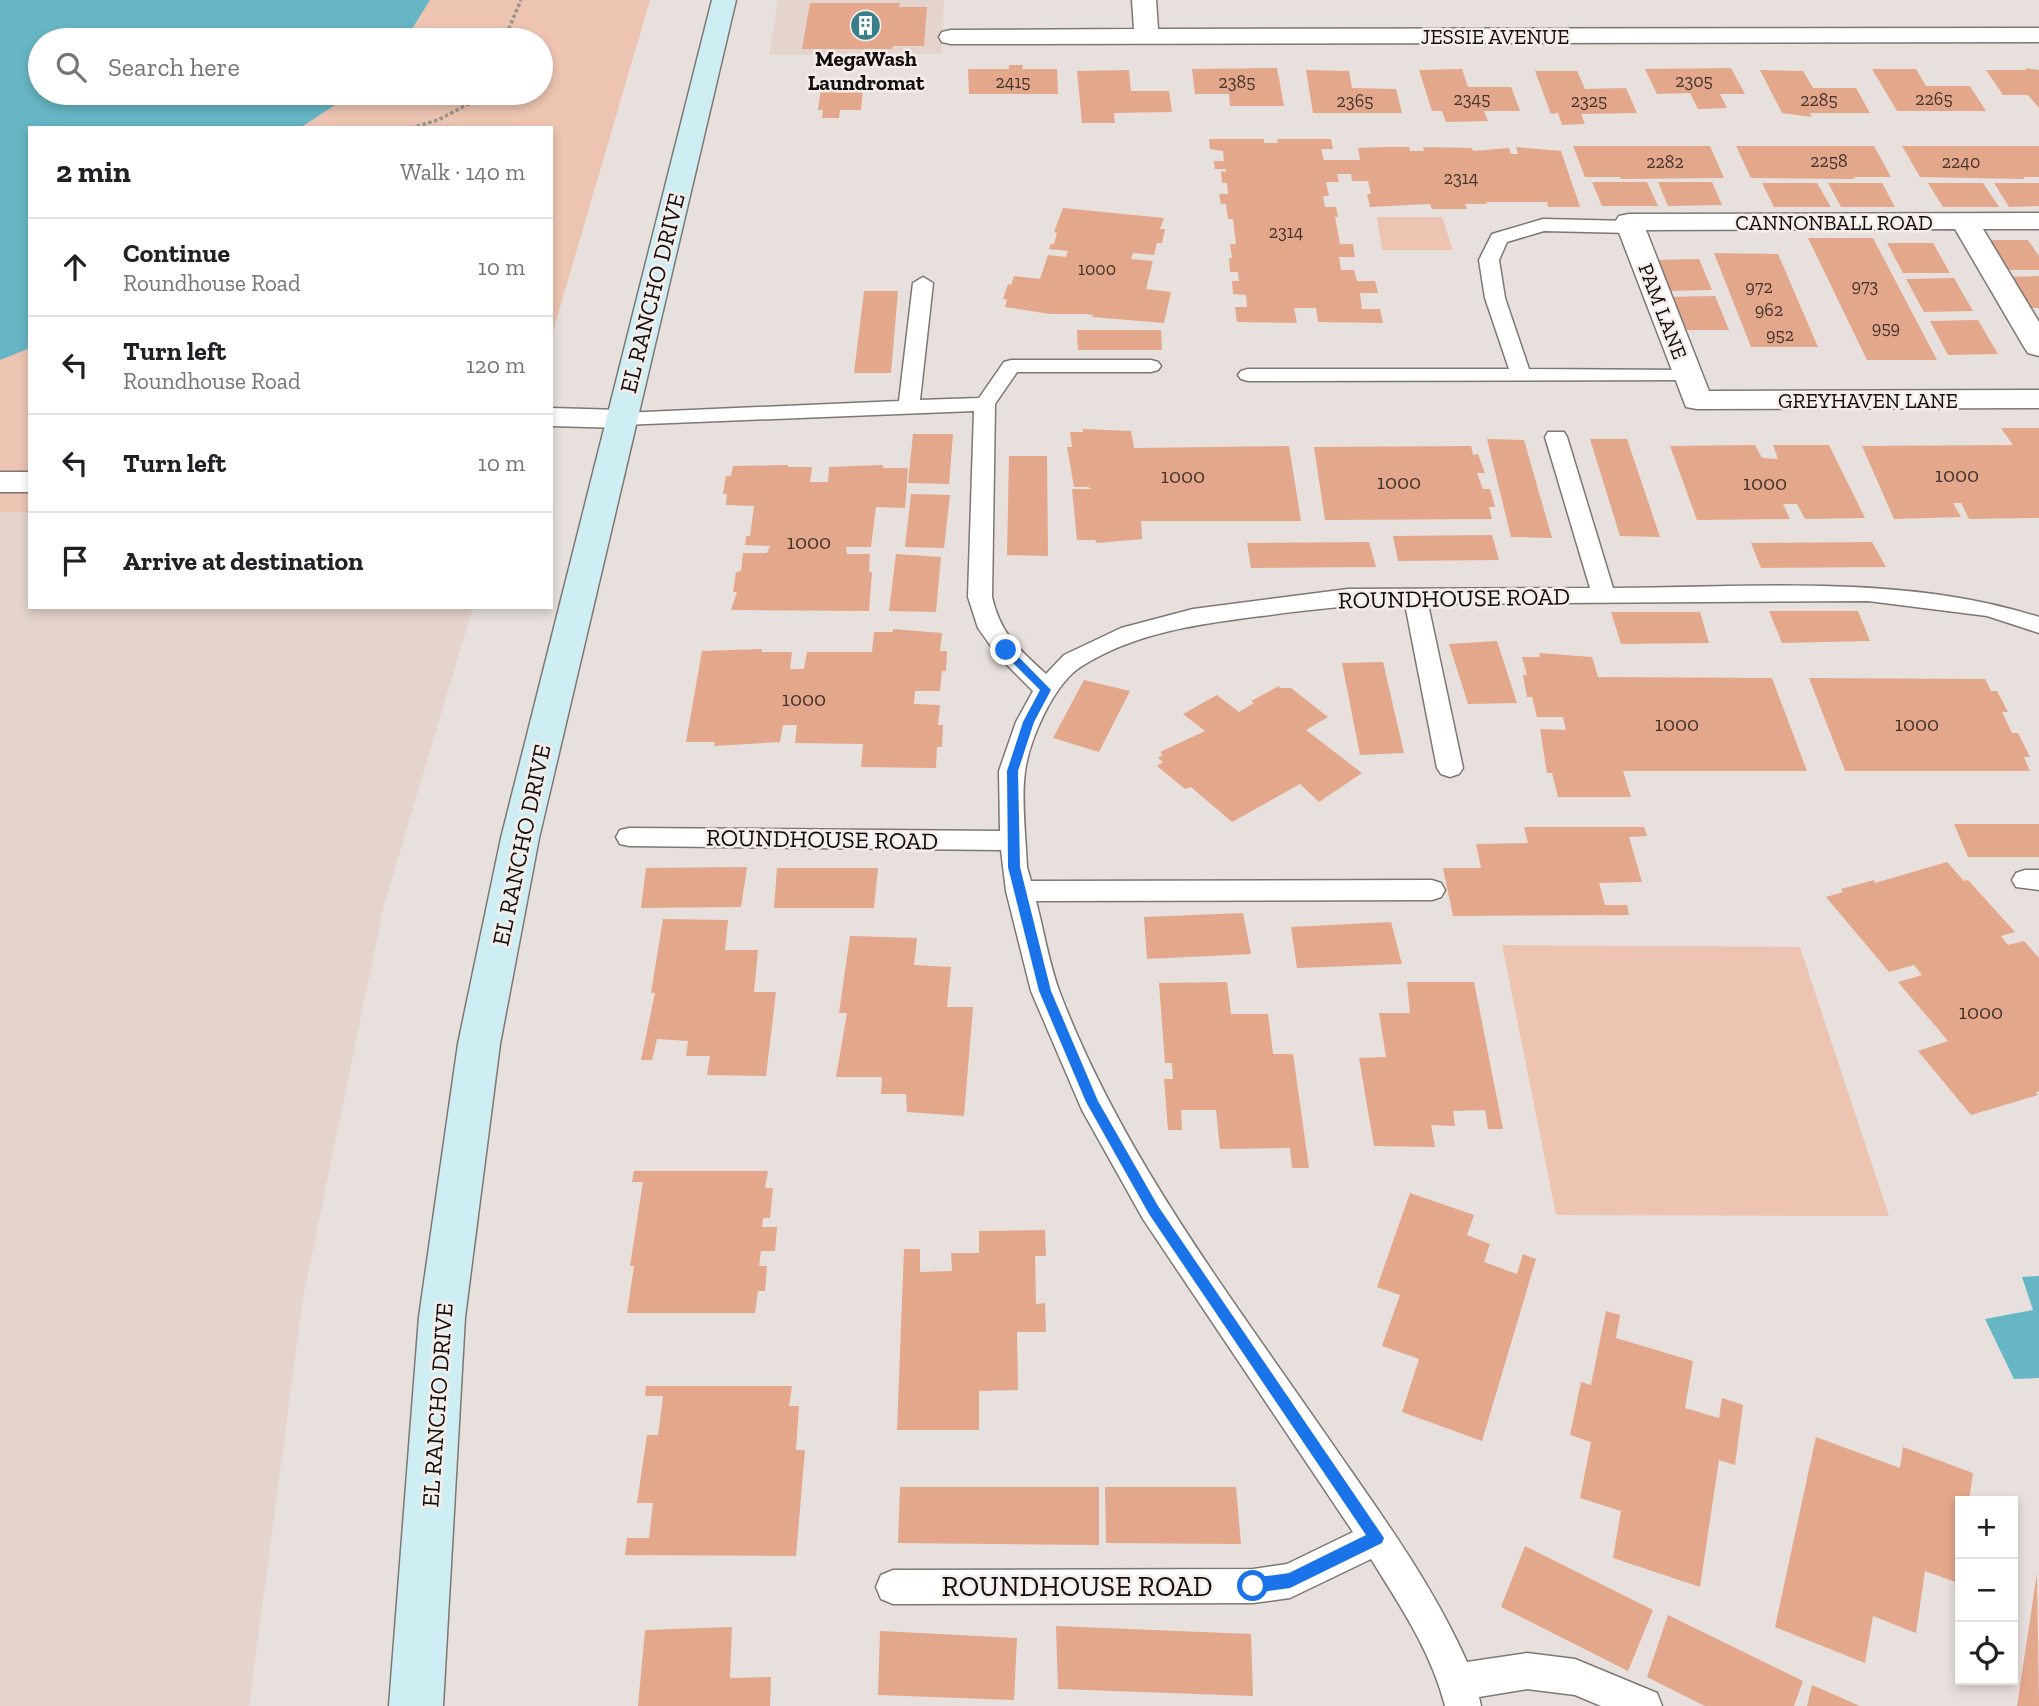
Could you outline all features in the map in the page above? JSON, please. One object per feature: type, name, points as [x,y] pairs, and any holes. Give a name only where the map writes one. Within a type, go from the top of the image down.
[{"type":"main road","name":"EL RANCHO DRIVE","points":[[416,1706],[442,1317],[479,1044],[520,838],[724,0]]},
{"type":"street","points":[[1144,0],[1147,37]]},
{"type":"street","name":"JESSIE AVENUE","points":[[951,37],[2039,36]]},
{"type":"street","points":[[1964,221],[2039,347]]},
{"type":"street","name":"CANNONBALL ROAD","points":[[1630,224],[2039,221]]},
{"type":"street","name":"PAM LANE","points":[[1630,224],[1693,388]]},
{"type":"street","name":"GREYHAVEN LANE","points":[[1693,388],[2039,399]]},
{"type":"street","points":[[553,417],[622,419]]},
{"type":"street","points":[[0,482],[28,482]]},
{"type":"lane","points":[[1521,376],[1495,298],[1489,260],[1499,238],[1543,225],[1630,224]]},
{"type":"lane","points":[[909,407],[923,283]]},
{"type":"lane","points":[[1046,690],[1006,650],[986,623],[980,597],[985,404],[1010,366],[1151,366]]},
{"type":"lane","points":[[1248,375],[1521,376],[1693,388]]},
{"type":"lane","points":[[622,419],[985,404]]},
{"type":"lane","points":[[1556,437],[1604,596]]},
{"type":"lane","name":"ROUNDHOUSE ROAD","points":[[1644,1706],[1575,1677],[1527,1671],[1460,1694],[1434,1629],[1377,1538],[1154,1210],[1093,1102],[1045,991],[1019,891],[1014,867],[1012,771],[1028,722],[1046,690],[1072,661],[1129,634],[1193,617],[1348,597],[1868,594],[1989,609],[2039,625]]},
{"type":"lane","points":[[1415,597],[1450,768]]},
{"type":"lane","name":"ROUNDHOUSE ROAD","points":[[629,837],[1015,841]]},
{"type":"lane","points":[[1019,891],[1432,890]]},
{"type":"lane","name":"ROUNDHOUSE ROAD","points":[[893,1587],[1253,1586],[1290,1581],[1377,1538]]},
{"type":"path","points":[[509,28],[520,1],[513,0]]},
{"type":"path","points":[[418,126],[438,120],[467,105]]},
{"type":"shaded area","points":[[0,0],[650,0],[553,331],[553,126],[28,126],[28,512],[0,512]]},
{"type":"shaded area","points":[[778,0],[944,0],[942,54],[769,55]]},
{"type":"shaded area","points":[[1377,217],[1442,217],[1453,250],[1382,250]]},
{"type":"shaded area","points":[[0,512],[28,512],[28,609],[472,609],[384,905],[303,1298],[249,1706],[0,1706]]},
{"type":"shaded area","points":[[1502,945],[1800,947],[1889,1216],[1556,1215]]},
{"type":"water","points":[[0,0],[430,0],[412,28],[28,28],[28,105],[335,105],[303,126],[28,126],[28,349],[0,360]]},
{"type":"water","points":[[2039,1276],[2039,1378],[2014,1379],[1985,1319],[2033,1310],[2022,1277]]},
{"type":"building","name":"MegaWash Laundromat","points":[[810,3],[900,3],[899,7],[927,7],[924,46],[893,46],[892,49],[802,49]]},
{"type":"building","points":[[1009,65],[1023,65],[1022,69],[1057,69],[1058,94],[969,94],[968,69],[1009,69]]},
{"type":"building","points":[[1277,68],[1284,106],[1230,106],[1229,94],[1195,94],[1192,69]]},
{"type":"building","points":[[1731,68],[1745,94],[1720,94],[1727,108],[1698,109],[1690,93],[1657,94],[1645,69]]},
{"type":"building","points":[[1462,69],[1468,87],[1511,87],[1520,111],[1484,111],[1488,121],[1446,122],[1442,111],[1432,111],[1419,70]]},
{"type":"building","points":[[1872,69],[1916,69],[1926,86],[1970,86],[1986,111],[1897,111]]},
{"type":"building","points":[[1129,70],[1131,91],[1169,91],[1172,112],[1114,113],[1115,123],[1082,123],[1077,71]]},
{"type":"building","points":[[1306,70],[1349,71],[1352,88],[1396,89],[1402,113],[1313,113]]},
{"type":"building","points":[[1760,70],[1803,71],[1813,88],[1856,88],[1870,113],[1810,113],[1812,117],[1782,113]]},
{"type":"building","points":[[1986,70],[2039,70],[2039,108],[2028,95],[2003,95]]},
{"type":"building","points":[[1535,71],[1577,71],[1585,89],[1626,88],[1637,113],[1581,114],[1585,124],[1562,125],[1558,113],[1551,114]]},
{"type":"building","points":[[821,88],[863,88],[861,110],[840,110],[839,118],[822,118],[823,110],[818,110]]},
{"type":"building","points":[[1209,139],[1264,139],[1264,143],[1278,143],[1277,139],[1331,139],[1333,149],[1321,149],[1324,160],[1360,160],[1358,148],[1382,147],[1409,147],[1410,151],[1424,151],[1423,147],[1472,148],[1473,151],[1509,148],[1511,154],[1518,154],[1516,147],[1561,151],[1580,207],[1548,207],[1547,202],[1486,202],[1487,204],[1465,204],[1467,209],[1432,209],[1430,204],[1370,207],[1368,181],[1352,181],[1351,174],[1337,174],[1339,182],[1326,182],[1329,196],[1323,196],[1325,207],[1336,207],[1340,244],[1353,244],[1355,257],[1339,257],[1341,270],[1354,270],[1357,281],[1375,281],[1378,293],[1360,293],[1362,309],[1380,309],[1383,323],[1318,322],[1316,308],[1294,308],[1297,323],[1237,322],[1235,307],[1247,307],[1246,295],[1233,294],[1232,281],[1239,281],[1238,272],[1230,272],[1230,244],[1236,244],[1233,219],[1228,219],[1226,204],[1221,204],[1219,194],[1228,194],[1227,183],[1222,183],[1221,171],[1226,172],[1226,169],[1215,169],[1214,161],[1224,161],[1223,151],[1210,149]]},
{"type":"building","points":[[1573,146],[1710,146],[1724,178],[1585,177]]},
{"type":"building","points":[[1736,146],[1874,146],[1891,177],[1751,178]]},
{"type":"building","points":[[1902,146],[2039,146],[2039,177],[1920,177]]},
{"type":"building","points":[[1592,182],[1647,182],[1658,206],[1602,206]]},
{"type":"building","points":[[1658,182],[1712,182],[1722,205],[1668,206]]},
{"type":"building","points":[[1762,183],[1817,183],[1831,207],[1774,207]]},
{"type":"building","points":[[1828,183],[1882,183],[1895,207],[1841,207]]},
{"type":"building","points":[[1928,183],[1983,183],[1999,207],[1943,207]]},
{"type":"building","points":[[1994,183],[2039,183],[2039,206],[2009,207]]},
{"type":"building","points":[[1063,208],[1164,218],[1160,229],[1165,229],[1162,243],[1157,243],[1154,255],[1133,253],[1131,259],[1153,261],[1146,289],[1171,292],[1164,323],[1084,314],[1050,314],[1005,307],[1007,299],[1003,299],[1014,276],[1040,279],[1048,255],[1066,257],[1068,251],[1049,249],[1051,244],[1054,244],[1057,233],[1054,232]]},
{"type":"building","points":[[1808,238],[1873,238],[1937,360],[1867,360]]},
{"type":"building","points":[[1982,240],[2028,240],[2039,256],[2039,270],[2000,270]]},
{"type":"building","points":[[1887,243],[1933,243],[1950,273],[1903,273]]},
{"type":"building","points":[[1714,253],[1778,254],[1818,347],[1751,347]]},
{"type":"building","points":[[1699,259],[1712,290],[1665,291],[1652,260]]},
{"type":"building","points":[[2039,276],[2039,308],[2023,308],[2004,277]]},
{"type":"building","points":[[1954,278],[1973,311],[1924,312],[1906,279]]},
{"type":"building","points":[[864,291],[898,291],[891,373],[854,373]]},
{"type":"building","points":[[1715,296],[1729,330],[1680,330],[1667,297]]},
{"type":"building","points":[[1978,320],[1998,354],[1948,355],[1930,321]]},
{"type":"building","points":[[1077,330],[1161,330],[1162,350],[1078,350]]},
{"type":"building","points":[[2001,428],[2039,428],[2039,518],[1969,519],[1961,503],[1953,503],[1961,517],[1894,519],[1862,446],[2013,445]]},
{"type":"building","points":[[1083,429],[1131,431],[1134,448],[1289,446],[1301,521],[1141,521],[1142,539],[1097,543],[1095,540],[1077,540],[1072,489],[1092,489],[1074,487],[1067,447],[1072,447],[1070,432],[1083,432]]},
{"type":"building","points":[[913,434],[953,434],[949,484],[908,483]]},
{"type":"building","points":[[1487,439],[1524,440],[1552,538],[1511,537]]},
{"type":"building","points":[[1590,439],[1627,439],[1660,537],[1620,536]]},
{"type":"building","points":[[1755,445],[1762,458],[1778,459],[1773,445],[1829,445],[1865,518],[1805,519],[1797,504],[1783,504],[1790,519],[1697,520],[1670,446]]},
{"type":"building","points":[[1471,446],[1473,455],[1478,454],[1485,473],[1477,473],[1483,489],[1490,489],[1495,507],[1489,507],[1492,519],[1325,520],[1314,447]]},
{"type":"building","points":[[1009,456],[1047,456],[1048,556],[1007,555]]},
{"type":"building","points":[[883,465],[883,468],[908,468],[905,508],[876,507],[871,547],[846,547],[847,554],[870,554],[869,572],[872,572],[869,611],[731,610],[737,592],[733,592],[736,572],[741,571],[743,553],[767,553],[770,546],[745,545],[746,536],[750,536],[754,506],[726,505],[727,494],[723,494],[726,476],[731,476],[733,466],[812,467],[810,482],[828,482],[829,467]]},
{"type":"building","points":[[911,494],[950,495],[944,548],[905,547]]},
{"type":"building","points":[[1492,535],[1499,560],[1398,561],[1393,536]]},
{"type":"building","points":[[1369,542],[1376,567],[1251,568],[1247,543]]},
{"type":"building","points":[[1872,542],[1886,567],[1761,568],[1751,543]]},
{"type":"building","points":[[896,554],[941,557],[936,612],[889,611]]},
{"type":"building","points":[[1769,611],[1858,611],[1870,641],[1782,643]]},
{"type":"building","points":[[1611,612],[1700,612],[1709,643],[1621,644]]},
{"type":"building","points":[[893,629],[942,633],[940,651],[947,651],[946,671],[942,671],[940,691],[915,691],[914,704],[940,705],[938,725],[943,725],[942,747],[937,747],[936,768],[861,767],[863,744],[795,743],[797,725],[783,725],[780,742],[714,746],[715,742],[686,742],[702,651],[762,649],[762,652],[792,652],[790,669],[804,669],[807,652],[872,652],[874,632],[893,632]]},
{"type":"building","points":[[1497,641],[1517,703],[1468,704],[1449,644]]},
{"type":"building","points":[[1539,653],[1592,657],[1598,677],[1772,678],[1807,771],[1623,771],[1631,797],[1558,797],[1552,773],[1547,773],[1540,729],[1566,730],[1563,717],[1537,717],[1532,697],[1527,697],[1523,675],[1527,675],[1522,657],[1540,657]]},
{"type":"building","points":[[1383,662],[1404,753],[1360,755],[1342,663]]},
{"type":"building","points":[[1809,678],[1985,679],[1991,691],[1997,691],[2008,712],[2002,712],[2012,733],[2018,733],[2030,757],[2024,757],[2030,771],[1845,771]]},
{"type":"building","points":[[1084,680],[1130,691],[1099,752],[1053,738]]},
{"type":"building","points":[[1279,686],[1291,688],[1328,717],[1306,730],[1362,773],[1319,802],[1300,784],[1232,822],[1191,787],[1185,789],[1157,766],[1163,762],[1158,758],[1163,755],[1160,752],[1205,731],[1183,714],[1217,695],[1239,712],[1254,703],[1251,701]]},
{"type":"building","points":[[1954,824],[2039,824],[2039,857],[1968,857]]},
{"type":"building","points":[[1524,827],[1644,827],[1647,836],[1629,837],[1642,882],[1599,883],[1605,905],[1627,905],[1629,915],[1453,916],[1443,868],[1481,868],[1476,844],[1528,843]]},
{"type":"building","points":[[1947,862],[1964,881],[1968,880],[2015,932],[2001,936],[2008,945],[2024,941],[2039,958],[2038,1095],[1971,1115],[1918,1051],[1948,1041],[1898,982],[1922,975],[1914,965],[1889,972],[1826,897],[1843,892],[1841,889],[1874,880],[1875,883]]},
{"type":"building","points":[[747,867],[741,907],[641,908],[646,868]]},
{"type":"building","points":[[777,868],[878,868],[874,908],[774,908]]},
{"type":"building","points":[[1243,913],[1251,954],[1147,959],[1144,917]]},
{"type":"building","points":[[663,919],[728,920],[725,950],[758,950],[754,992],[776,992],[766,1076],[707,1075],[710,1056],[686,1056],[688,1041],[657,1039],[652,1060],[641,1060],[655,993],[651,993]]},
{"type":"building","points":[[1391,922],[1402,964],[1297,968],[1291,927]]},
{"type":"building","points":[[850,936],[917,938],[914,965],[951,967],[947,1007],[973,1007],[964,1116],[907,1112],[906,1094],[881,1094],[882,1077],[836,1077],[847,1013],[839,1013]]},
{"type":"building","points":[[1227,982],[1231,1014],[1268,1014],[1273,1054],[1293,1054],[1309,1168],[1292,1168],[1290,1148],[1220,1149],[1216,1110],[1181,1110],[1182,1130],[1168,1130],[1164,1079],[1173,1079],[1172,1063],[1165,1063],[1159,983]]},
{"type":"building","points":[[1407,982],[1474,982],[1503,1129],[1488,1129],[1485,1110],[1453,1111],[1455,1126],[1431,1125],[1435,1147],[1374,1146],[1359,1058],[1386,1057],[1379,1013],[1410,1013]]},
{"type":"building","points":[[634,1171],[768,1171],[765,1188],[773,1188],[770,1218],[763,1218],[762,1227],[777,1227],[775,1251],[761,1251],[759,1266],[767,1266],[765,1291],[758,1291],[755,1313],[627,1313],[634,1266],[630,1266],[643,1182],[632,1182]]},
{"type":"building","points":[[1410,1193],[1474,1215],[1467,1235],[1490,1244],[1484,1262],[1517,1274],[1523,1254],[1536,1259],[1482,1441],[1402,1412],[1419,1359],[1382,1346],[1400,1295],[1377,1287]]},
{"type":"building","points":[[1045,1230],[1046,1256],[1035,1256],[1036,1304],[1045,1303],[1046,1332],[1017,1332],[1018,1390],[979,1391],[979,1430],[897,1430],[904,1249],[920,1249],[920,1272],[952,1271],[951,1253],[979,1253],[979,1231]]},
{"type":"building","points":[[1606,1311],[1620,1315],[1616,1338],[1693,1361],[1685,1408],[1719,1418],[1722,1398],[1743,1405],[1735,1465],[1719,1460],[1700,1587],[1613,1558],[1621,1511],[1580,1498],[1591,1442],[1570,1435],[1581,1382],[1591,1385]]},
{"type":"building","points":[[646,1386],[792,1386],[789,1406],[799,1406],[796,1450],[805,1450],[796,1556],[625,1555],[627,1538],[649,1538],[653,1503],[637,1503],[647,1435],[658,1435],[663,1396],[645,1396]]},
{"type":"building","points":[[1816,1437],[1900,1468],[1903,1447],[1973,1473],[1970,1496],[1955,1496],[1955,1582],[1925,1571],[1916,1633],[1873,1616],[1865,1663],[1775,1627]]},
{"type":"building","points":[[900,1487],[1099,1487],[1099,1545],[898,1543]]},
{"type":"building","points":[[1105,1487],[1236,1487],[1241,1544],[1106,1543]]},
{"type":"building","points":[[1525,1546],[1653,1610],[1628,1671],[1501,1607]]},
{"type":"building","points":[[2037,1573],[2039,1706],[2017,1706]]},
{"type":"building","points":[[1668,1615],[1803,1681],[1794,1706],[1705,1706],[1647,1677]]},
{"type":"building","points":[[1056,1626],[1251,1634],[1253,1696],[1058,1689]]},
{"type":"building","points":[[732,1627],[730,1678],[771,1677],[770,1706],[638,1706],[645,1630]]},
{"type":"building","points":[[880,1631],[1017,1638],[1014,1700],[878,1695]]},
{"type":"building","points":[[1812,1685],[1860,1706],[1807,1706]]},
{"type":"place","name":"MegaWash Laundromat","points":[[866,26]]},
{"type":"route","points":[[1006,650],[1046,690],[1028,722],[1012,771],[1014,867],[1045,991],[1093,1102],[1154,1210],[1377,1538],[1290,1581],[1253,1586]]}]
